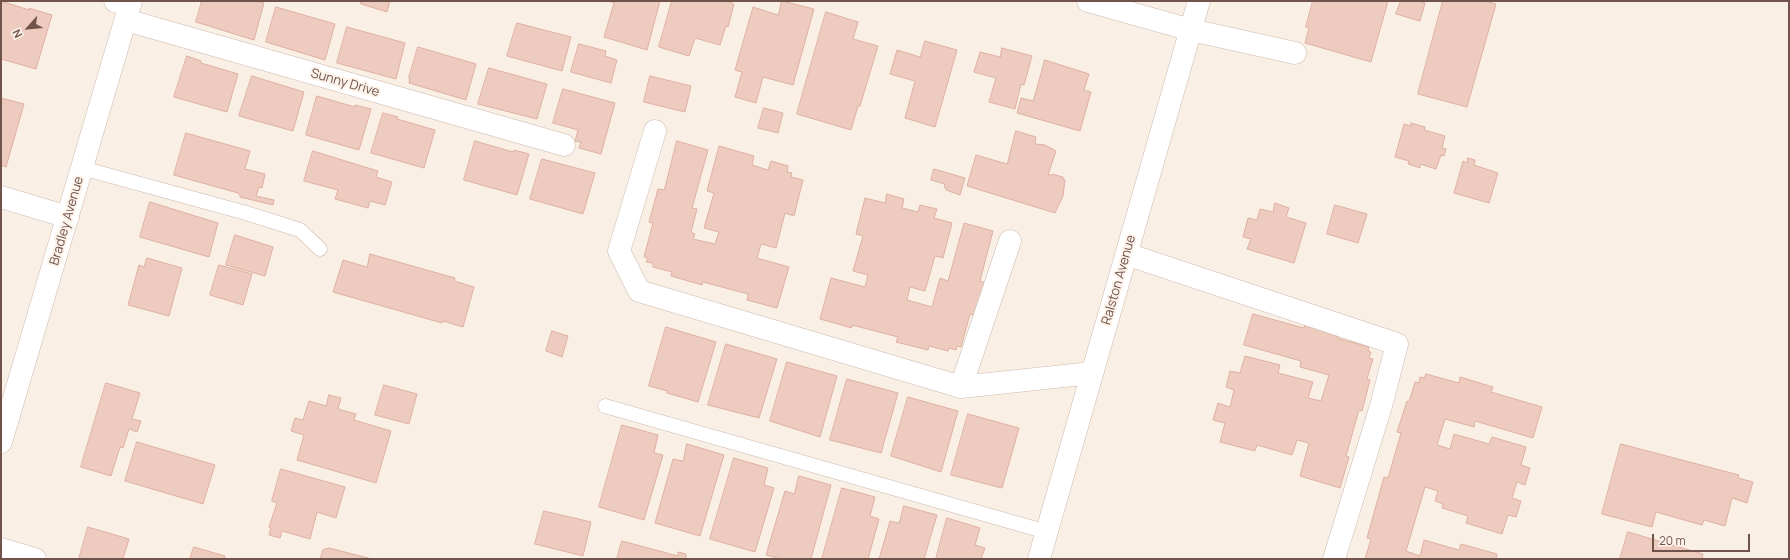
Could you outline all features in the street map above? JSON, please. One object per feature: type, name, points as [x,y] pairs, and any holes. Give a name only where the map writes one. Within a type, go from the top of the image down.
[{"type":"street","points":[[1088,1],[1191,30],[1295,53]]},
{"type":"street","name":"Ralston Avenue","points":[[1039,559],[1199,1]]},
{"type":"street","name":"Sunny Drive","points":[[126,7],[564,146]]},
{"type":"street","name":"Bradley Avenue","points":[[1,442],[82,168],[126,7]]},
{"type":"street","points":[[655,131],[619,251],[639,291],[961,387],[1092,373]]},
{"type":"street","points":[[1,197],[68,216]]},
{"type":"street","points":[[961,387],[1010,241]]},
{"type":"street","points":[[1126,254],[1397,344],[1381,406],[1334,559]]},
{"type":"street","points":[[1,549],[34,559]]},
{"type":"lane","points":[[82,168],[246,213],[300,230],[320,249]]},
{"type":"lane","points":[[605,406],[1047,532]]},
{"type":"building","points":[[1,1],[29,10],[29,8],[52,15],[36,69],[1,59]]},
{"type":"building","points":[[202,1],[256,1],[264,3],[254,40],[196,22]]},
{"type":"building","points":[[361,1],[390,1],[387,12],[361,4]]},
{"type":"building","points":[[608,1],[660,1],[647,50],[604,37],[614,3]]},
{"type":"building","points":[[672,1],[728,1],[734,4],[728,27],[726,26],[720,45],[695,38],[689,56],[659,47]]},
{"type":"building","points":[[782,1],[814,9],[793,85],[763,77],[756,103],[735,97],[742,72],[735,70],[753,7],[778,15]]},
{"type":"building","points":[[1313,1],[1388,1],[1371,62],[1305,43],[1309,28],[1306,27]]},
{"type":"building","points":[[1401,1],[1418,1],[1425,3],[1420,21],[1396,14]]},
{"type":"building","points":[[1443,1],[1485,1],[1496,4],[1467,107],[1418,94]]},
{"type":"building","points":[[276,7],[335,24],[325,60],[266,42]]},
{"type":"building","points":[[826,12],[858,22],[853,39],[878,46],[860,106],[858,106],[851,130],[797,114]]},
{"type":"building","points":[[517,23],[571,37],[562,71],[507,56]]},
{"type":"building","points":[[347,27],[405,43],[396,79],[337,63]]},
{"type":"building","points":[[925,41],[957,50],[935,127],[905,118],[915,81],[890,74],[897,50],[920,57]]},
{"type":"building","points":[[579,44],[606,51],[605,56],[617,60],[611,83],[571,72]]},
{"type":"building","points":[[418,47],[476,64],[466,100],[409,83],[409,78]]},
{"type":"building","points":[[1002,48],[1032,56],[1024,85],[1021,84],[1015,109],[989,102],[996,78],[974,72],[980,52],[1000,57]]},
{"type":"building","points":[[187,56],[201,61],[201,63],[238,74],[227,112],[174,97]]},
{"type":"building","points":[[1045,60],[1089,74],[1084,90],[1091,92],[1080,131],[1017,113],[1021,98],[1033,101]]},
{"type":"building","points":[[489,68],[547,84],[537,119],[478,104]]},
{"type":"building","points":[[252,76],[304,92],[293,131],[239,116]]},
{"type":"building","points":[[650,76],[691,86],[685,112],[644,102]]},
{"type":"building","points":[[563,89],[615,103],[601,154],[579,148],[581,142],[575,141],[578,130],[553,123]]},
{"type":"building","points":[[317,96],[355,107],[355,105],[371,109],[359,150],[306,135]]},
{"type":"building","points":[[1,98],[24,104],[6,167],[1,165]]},
{"type":"building","points":[[764,108],[783,113],[778,133],[758,128]]},
{"type":"building","points":[[383,113],[398,117],[397,119],[435,130],[424,168],[371,153]]},
{"type":"building","points":[[1411,123],[1425,127],[1424,130],[1445,136],[1442,148],[1446,149],[1444,156],[1441,155],[1436,169],[1420,164],[1420,168],[1408,164],[1409,161],[1395,157],[1404,124],[1411,126]]},
{"type":"building","points":[[1016,131],[1036,137],[1035,144],[1045,145],[1056,151],[1048,175],[1052,174],[1063,177],[1065,180],[1063,196],[1055,213],[967,186],[976,155],[1007,164]]},
{"type":"building","points":[[186,133],[250,151],[245,169],[265,174],[262,188],[259,187],[256,196],[274,200],[273,205],[240,197],[238,193],[174,175]]},
{"type":"building","points":[[475,141],[513,152],[514,150],[529,154],[517,195],[464,180]]},
{"type":"building","points":[[677,141],[708,150],[692,208],[697,209],[691,232],[695,234],[693,239],[715,244],[719,232],[704,228],[714,193],[707,191],[719,146],[754,156],[752,165],[768,170],[771,161],[788,166],[787,172],[792,173],[791,177],[803,180],[794,216],[785,213],[776,248],[761,244],[757,258],[789,267],[777,308],[747,300],[748,294],[703,282],[702,285],[671,276],[672,272],[653,267],[653,263],[646,262],[648,258],[644,257],[653,223],[649,222],[658,189],[664,190]]},
{"type":"building","points":[[313,151],[378,171],[376,177],[392,182],[385,205],[370,201],[368,208],[335,199],[338,190],[304,181]]},
{"type":"building","points":[[1468,158],[1475,160],[1474,165],[1498,173],[1489,203],[1454,193],[1463,161],[1467,163]]},
{"type":"building","points":[[542,159],[595,173],[583,214],[530,199]]},
{"type":"building","points":[[934,169],[965,178],[960,195],[946,190],[944,187],[945,184],[931,180]]},
{"type":"building","points":[[887,194],[904,199],[902,208],[918,212],[920,205],[937,209],[934,218],[952,223],[943,258],[935,256],[925,291],[910,287],[907,300],[932,307],[940,278],[948,281],[964,223],[993,231],[980,281],[986,283],[977,316],[970,314],[961,347],[957,346],[956,350],[949,348],[948,351],[929,346],[928,350],[896,342],[898,337],[852,325],[852,328],[820,319],[831,278],[865,287],[868,275],[853,271],[863,236],[856,234],[865,198],[885,203]]},
{"type":"building","points":[[150,202],[218,223],[209,257],[140,237]]},
{"type":"building","points":[[1275,203],[1289,208],[1286,217],[1306,223],[1294,263],[1247,249],[1251,239],[1243,237],[1248,218],[1257,220],[1260,209],[1273,212]]},
{"type":"building","points":[[1335,205],[1367,214],[1358,243],[1327,234]]},
{"type":"building","points":[[235,235],[273,247],[265,276],[226,265]]},
{"type":"building","points":[[370,254],[455,278],[454,281],[474,287],[463,327],[443,321],[442,323],[333,292],[343,260],[367,267]]},
{"type":"building","points":[[147,258],[182,268],[169,316],[128,305],[139,265],[144,267]]},
{"type":"building","points":[[219,265],[252,274],[243,305],[210,295]]},
{"type":"building","points":[[1253,314],[1304,328],[1305,323],[1338,332],[1337,338],[1369,347],[1368,351],[1371,352],[1369,358],[1373,359],[1367,379],[1370,380],[1362,411],[1359,410],[1346,456],[1349,457],[1340,488],[1300,476],[1309,443],[1297,440],[1292,455],[1257,445],[1255,451],[1220,442],[1225,423],[1213,420],[1218,403],[1230,407],[1234,390],[1226,387],[1230,371],[1240,373],[1245,356],[1280,365],[1278,373],[1313,382],[1308,398],[1321,401],[1329,375],[1300,367],[1301,361],[1244,345]]},
{"type":"building","points":[[666,327],[716,342],[698,402],[649,386]]},
{"type":"building","points":[[552,331],[568,336],[562,357],[546,351]]},
{"type":"building","points":[[726,344],[777,359],[759,418],[708,405]]},
{"type":"building","points":[[787,362],[837,376],[820,437],[770,421]]},
{"type":"building","points":[[1426,374],[1459,383],[1460,377],[1493,387],[1491,392],[1542,407],[1533,438],[1475,421],[1474,427],[1445,419],[1437,445],[1450,449],[1454,434],[1489,444],[1492,437],[1526,447],[1521,465],[1530,468],[1525,485],[1517,482],[1512,498],[1521,501],[1516,517],[1508,515],[1502,534],[1466,523],[1468,516],[1442,508],[1443,504],[1435,501],[1438,491],[1425,487],[1406,551],[1420,556],[1424,540],[1459,550],[1461,544],[1497,554],[1496,559],[1365,559],[1371,539],[1367,538],[1384,477],[1388,478],[1401,433],[1397,432],[1407,401],[1409,402],[1415,382],[1419,383],[1420,377],[1424,378]]},
{"type":"building","points":[[847,379],[898,393],[881,453],[830,440]]},
{"type":"building","points":[[106,383],[140,393],[132,419],[141,421],[137,432],[129,429],[123,448],[120,447],[111,476],[81,467]]},
{"type":"building","points":[[384,385],[417,394],[409,424],[375,415]]},
{"type":"building","points":[[329,395],[341,398],[338,409],[356,414],[354,420],[391,431],[376,483],[297,460],[304,435],[291,431],[295,418],[303,420],[309,401],[326,406]]},
{"type":"building","points":[[908,397],[958,411],[941,472],[891,456]]},
{"type":"building","points":[[968,414],[1019,428],[1002,488],[951,475]]},
{"type":"building","points":[[622,425],[658,435],[654,453],[663,455],[644,520],[599,507]]},
{"type":"building","points":[[137,442],[215,465],[203,504],[125,481]]},
{"type":"building","points":[[687,444],[724,455],[700,536],[655,523],[673,459],[683,461]]},
{"type":"building","points":[[1621,444],[1739,475],[1738,478],[1753,482],[1747,503],[1732,498],[1725,526],[1704,520],[1702,525],[1656,512],[1652,527],[1602,514]]},
{"type":"building","points":[[734,458],[768,468],[764,485],[774,488],[755,552],[710,539]]},
{"type":"building","points":[[281,469],[345,487],[336,518],[317,512],[310,539],[282,531],[280,538],[269,535],[271,528],[269,527],[277,503],[272,501]]},
{"type":"building","points":[[799,476],[831,485],[811,559],[781,559],[766,555],[785,491],[794,494]]},
{"type":"building","points":[[842,488],[875,497],[870,516],[879,519],[868,559],[822,559]]},
{"type":"building","points":[[904,506],[937,515],[924,559],[879,559],[890,521],[899,523]]},
{"type":"building","points":[[544,511],[591,522],[583,556],[535,544]]},
{"type":"building","points":[[947,518],[980,528],[975,545],[985,548],[981,559],[936,559]]},
{"type":"building","points":[[88,527],[129,539],[123,559],[79,559]]},
{"type":"building","points":[[1628,532],[1703,554],[1702,559],[1620,559]]},
{"type":"building","points":[[622,541],[678,556],[678,552],[686,554],[686,559],[617,559]]},
{"type":"building","points":[[194,547],[225,556],[224,559],[190,559]]},
{"type":"building","points":[[329,548],[372,559],[320,559],[323,550]]}]
